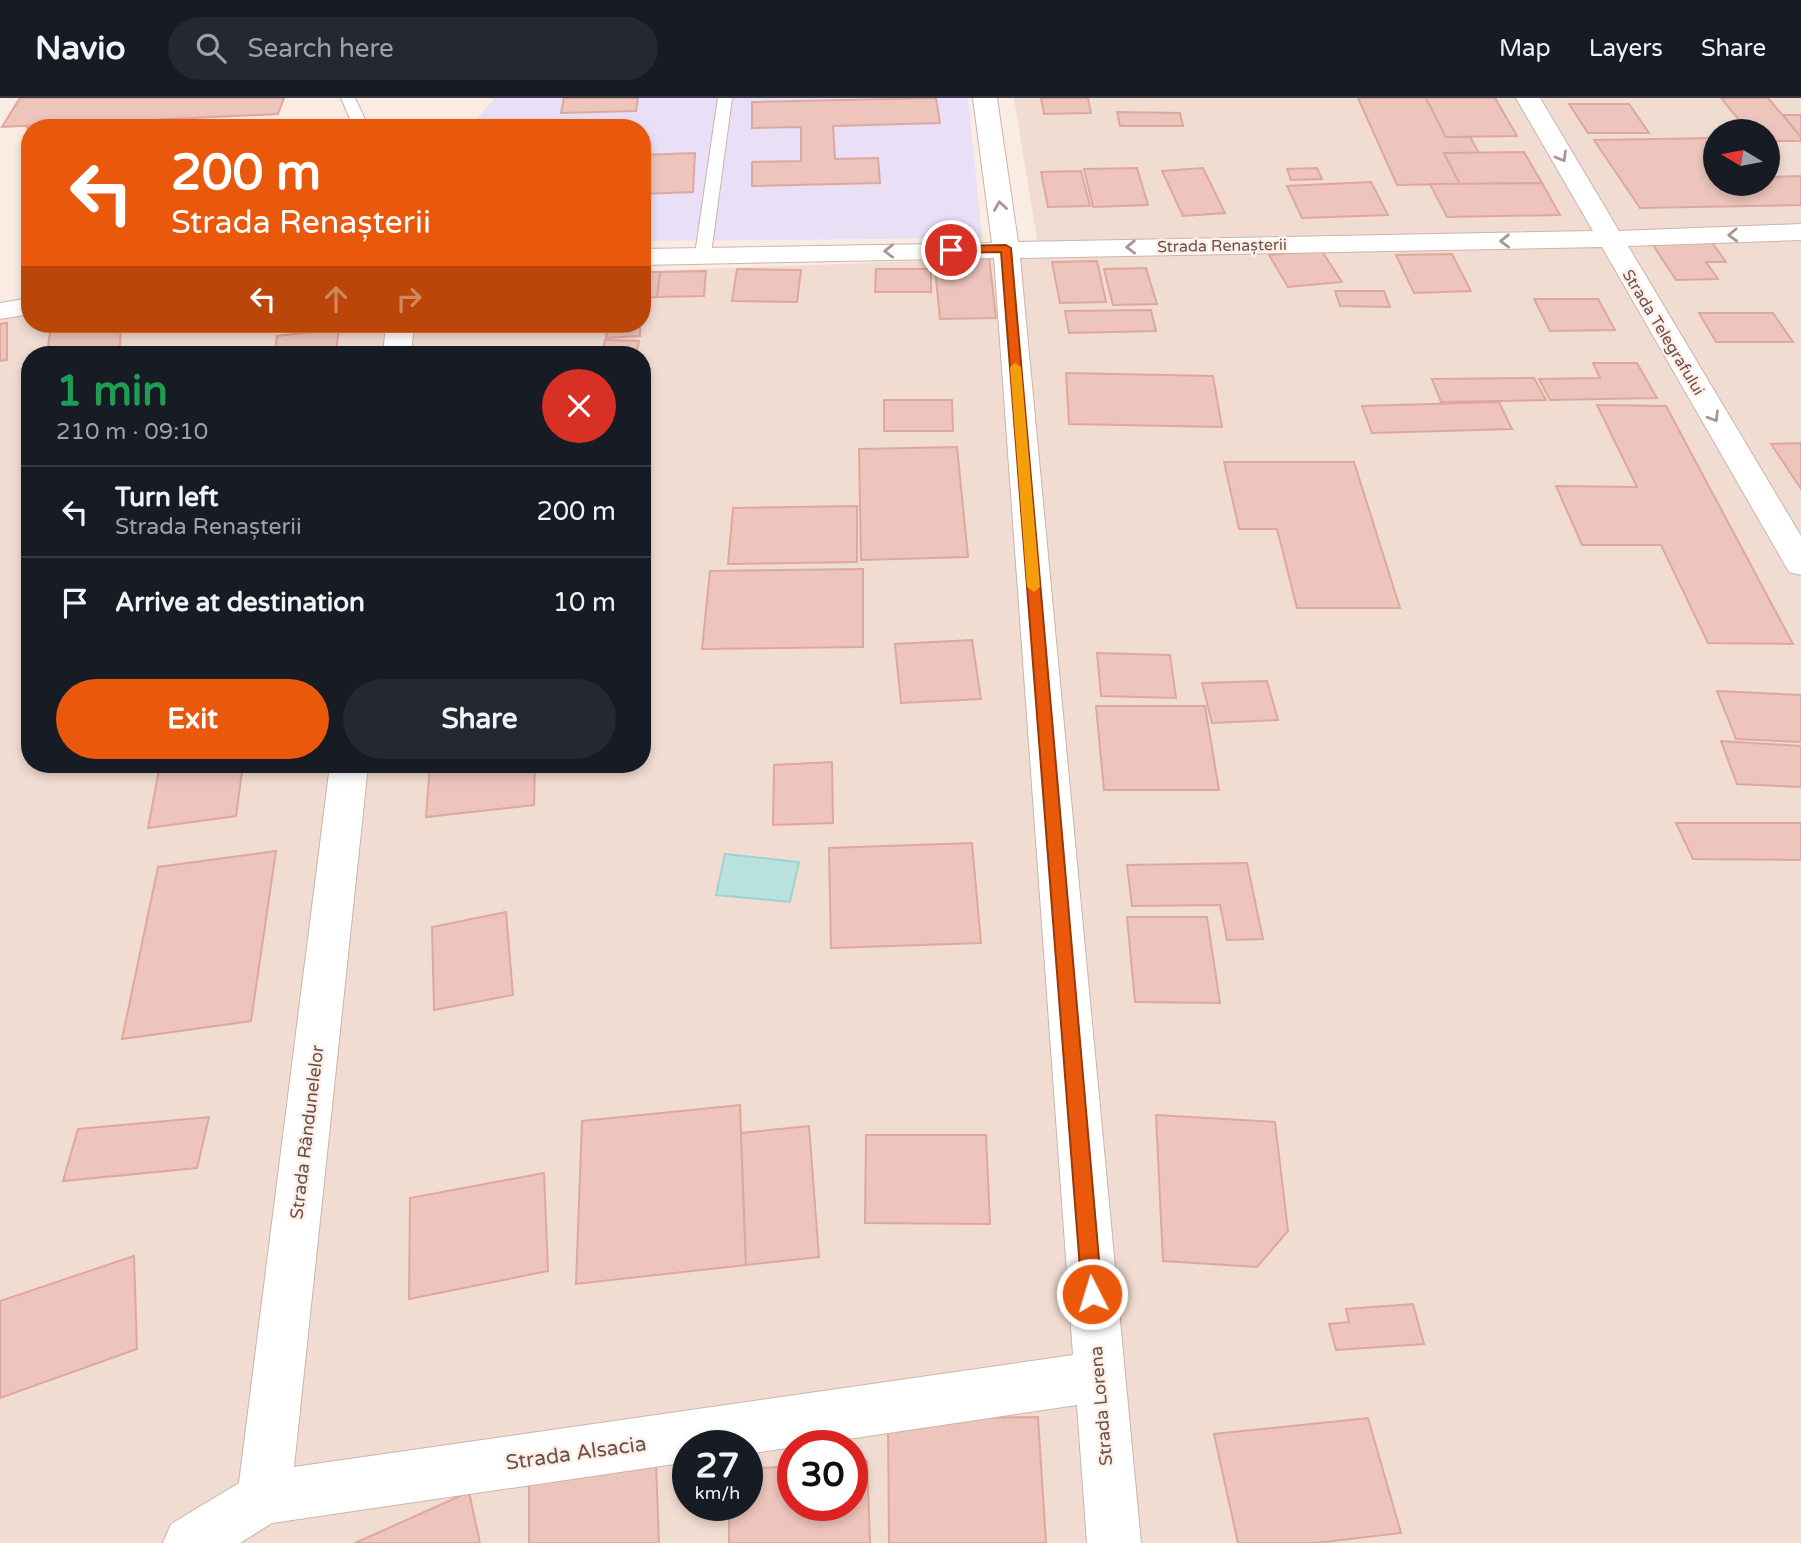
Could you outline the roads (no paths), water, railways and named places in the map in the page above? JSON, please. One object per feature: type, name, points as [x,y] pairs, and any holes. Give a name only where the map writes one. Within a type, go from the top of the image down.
[{"type":"street","name":"Strada Lorena","points":[[985,98],[1006,248],[1098,1377],[1114,1543]]},
{"type":"street","name":"Strada Telegrafului","points":[[1528,98],[1801,564]]},
{"type":"street","name":"Strada Renașterii","points":[[651,257],[1609,239],[1801,232]]},
{"type":"street","points":[[0,311],[21,308]]},
{"type":"street","name":"Strada Rândunelelor","points":[[264,1498],[348,773]]},
{"type":"street","name":"Strada Alsacia","points":[[190,1543],[264,1498],[1098,1377]]},
{"type":"lane","points":[[348,98],[358,119]]},
{"type":"lane","points":[[703,254],[725,98]]},
{"type":"water","points":[[725,854],[799,862],[790,902],[716,895]]}]
